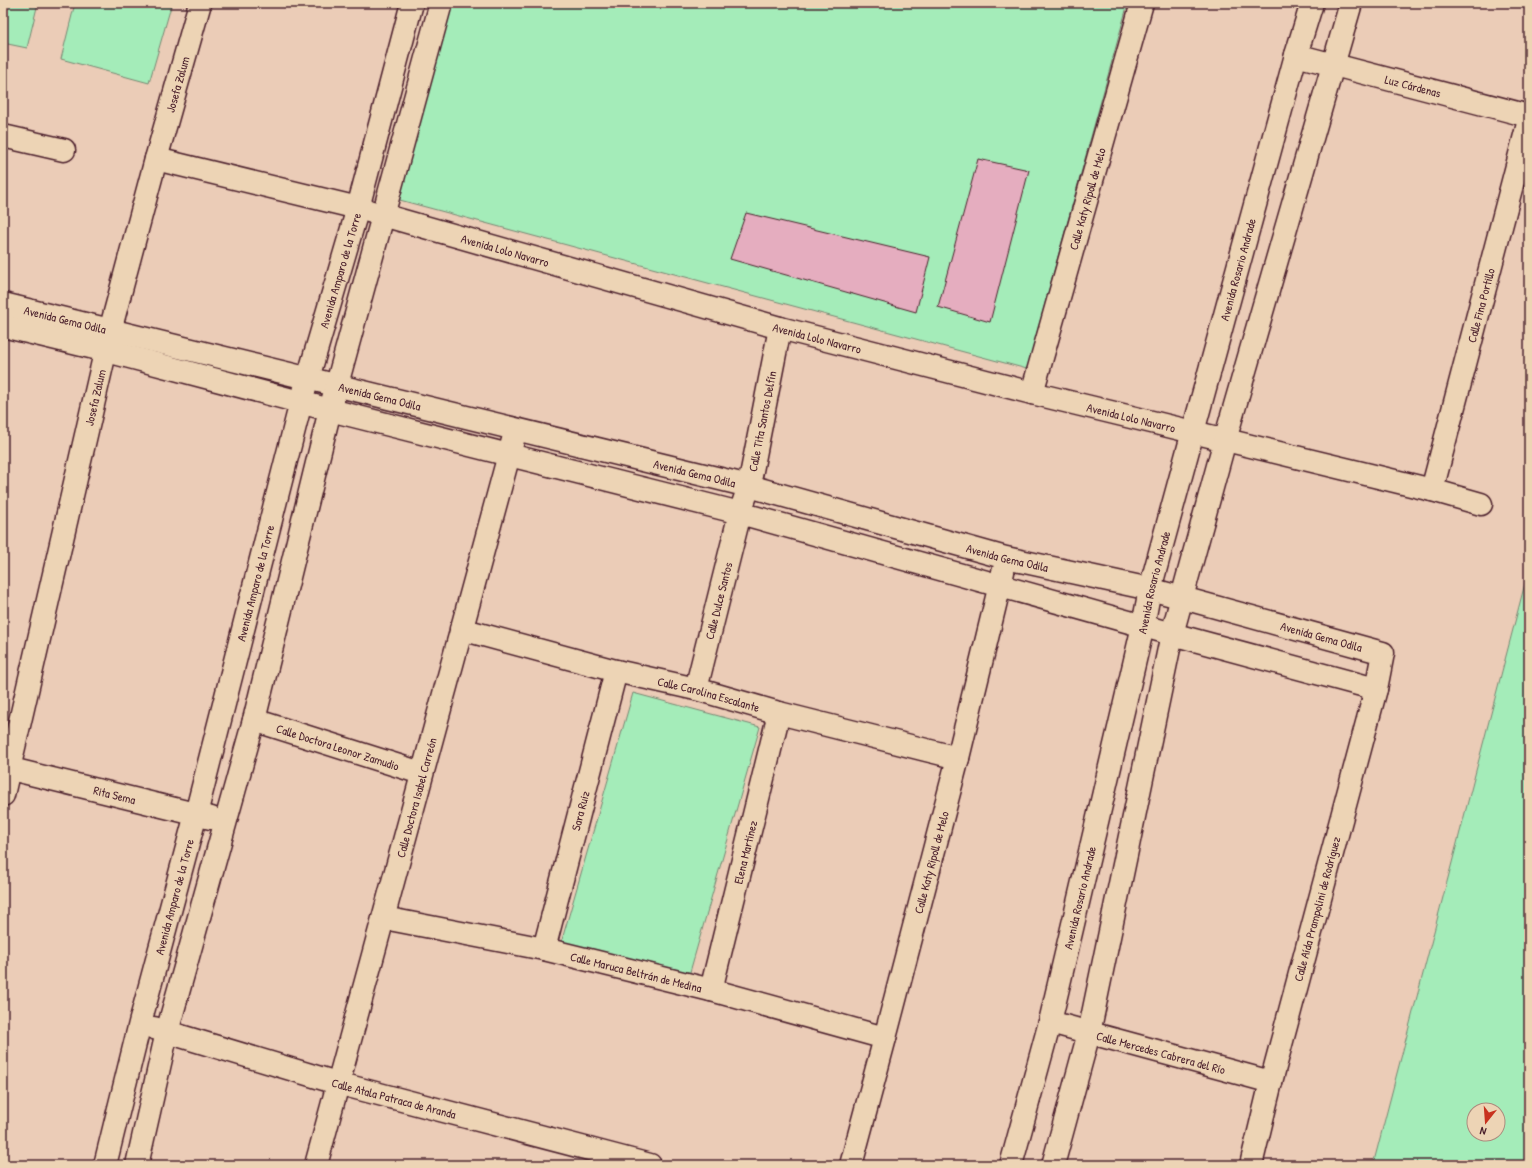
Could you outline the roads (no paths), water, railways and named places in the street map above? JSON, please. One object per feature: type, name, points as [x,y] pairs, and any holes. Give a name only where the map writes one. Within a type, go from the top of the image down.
[{"type":"street","name":"Josefa Zalum","points":[[3,795],[6,768],[109,341],[156,159],[200,3]]},
{"type":"street","name":"Avenida Amparo de la Torre","points":[[105,1165],[140,1023],[196,814],[307,378],[358,208],[412,3]]},
{"type":"street","points":[[137,1165],[167,1032],[254,720],[330,410],[441,3]]},
{"type":"street","name":"Calle Katy Ripoll de Melo","points":[[1032,393],[1142,3]]},
{"type":"street","name":"Avenida Rosario Andrade","points":[[1011,1165],[1050,1022],[1143,626],[1150,589],[1192,431],[1296,55],[1312,3]]},
{"type":"street","points":[[1053,1165],[1089,1033],[1172,634],[1225,440],[1351,3]]},
{"type":"street","name":"Luz Cárdenas","points":[[1296,55],[1529,116]]},
{"type":"street","name":"Calle Fina Portillo","points":[[1432,490],[1529,120]]},
{"type":"street","points":[[3,136],[64,150]]},
{"type":"street","name":"Avenida Lolo Navarro","points":[[156,159],[358,208],[780,328],[1032,393],[1432,490],[1481,504]]},
{"type":"street","name":"Avenida Gema Odila","points":[[3,304],[109,341],[301,402],[740,513],[1143,626],[1376,689]]},
{"type":"street","name":"Avenida Gema Odila","points":[[3,326],[109,341],[307,378],[749,486],[1006,558],[1150,589],[1383,653]]},
{"type":"street","name":"Calle Tita Santos Delfín","points":[[740,513],[749,486],[780,328]]},
{"type":"street","name":"Calle Doctora Isabel Carreón","points":[[316,1165],[337,1083],[384,918],[516,429]]},
{"type":"street","name":"Calle Dulce Santos","points":[[696,689],[740,513]]},
{"type":"street","name":"Calle Katy Ripoll de Melo","points":[[851,1165],[958,758],[1006,558]]},
{"type":"street","name":"Calle Carolina Escalante","points":[[461,629],[616,671],[696,689],[779,713],[958,758]]},
{"type":"street","name":"Calle Aída Prampolini de Rodríguez","points":[[1251,1165],[1271,1082],[1376,689],[1383,653]]},
{"type":"street","name":"Sara Ruiz","points":[[544,949],[616,671]]},
{"type":"street","name":"Elena Martínez","points":[[711,990],[779,713]]},
{"type":"street","name":"Calle Doctora Leonor Zamudio","points":[[254,720],[422,773]]},
{"type":"street","name":"Rita Sema","points":[[6,768],[226,822]]},
{"type":"street","name":"Calle Maruca Beltrán de Medina","points":[[384,918],[544,949],[711,990],[885,1038]]},
{"type":"street","name":"Calle Mercedes Cabrera del Río","points":[[1050,1022],[1271,1082]]},
{"type":"street","name":"Calle Atala Patraca de Aranda","points":[[140,1023],[337,1083],[650,1165]]}]
